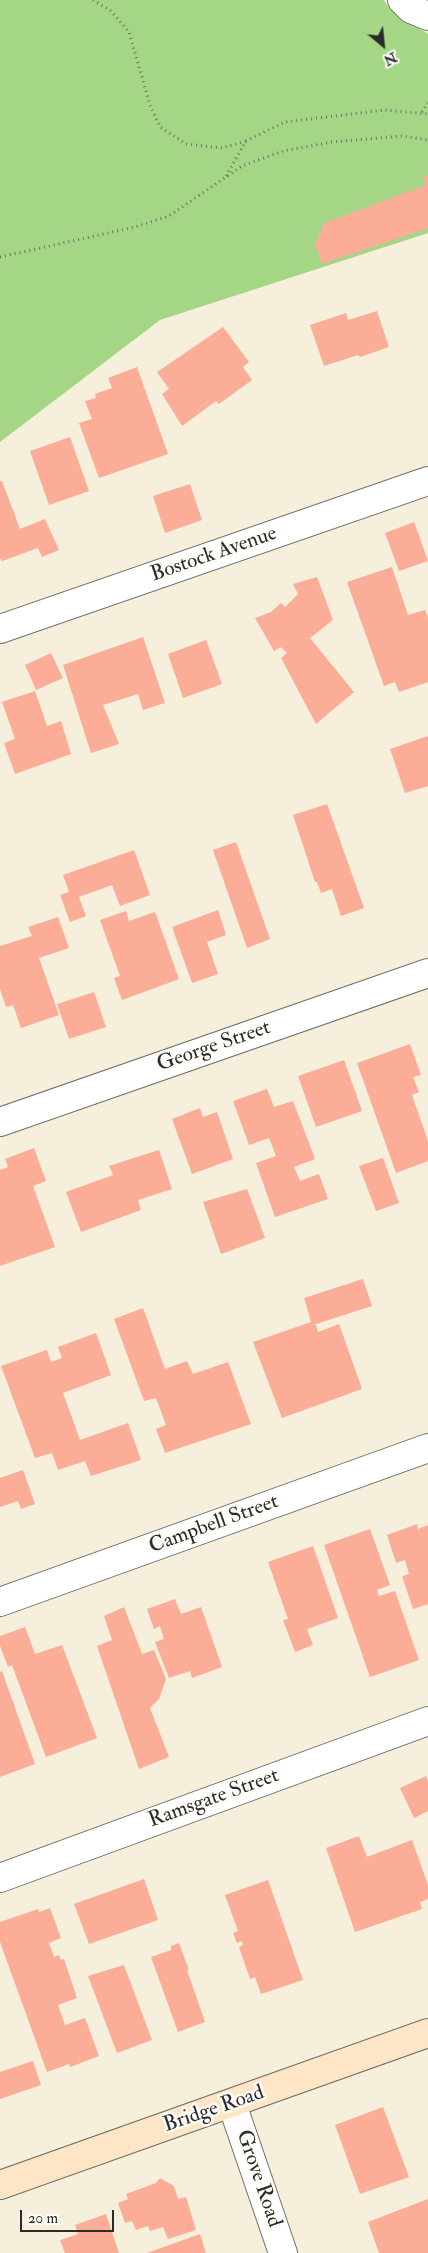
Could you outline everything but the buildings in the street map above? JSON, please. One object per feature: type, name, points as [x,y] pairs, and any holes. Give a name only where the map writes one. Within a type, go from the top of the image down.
[{"type":"main road","name":"Bridge Road","points":[[0,2185],[428,2033]]},
{"type":"street","points":[[402,0],[412,9],[428,16]]},
{"type":"street","name":"Bostock Avenue","points":[[0,629],[428,481]]},
{"type":"street","name":"George Street","points":[[0,1122],[428,973]]},
{"type":"street","name":"Campbell Street","points":[[0,1602],[428,1448]]},
{"type":"street","name":"Ramsgate Street","points":[[0,1878],[428,1721]]},
{"type":"street","name":"Grove Road","points":[[232,2104],[283,2253]]},
{"type":"path","points":[[93,0],[111,11],[129,32],[150,105],[160,128],[186,144],[222,148],[246,141],[285,122],[385,110],[428,114]]},
{"type":"path","points":[[422,112],[428,103]]},
{"type":"path","points":[[0,257],[135,227],[169,216],[242,166],[282,151],[324,143],[403,136],[428,140]]},
{"type":"path","points":[[225,178],[246,141]]},
{"type":"green space","points":[[0,0],[384,0],[389,8],[428,34],[428,233],[160,320],[0,442]]}]
